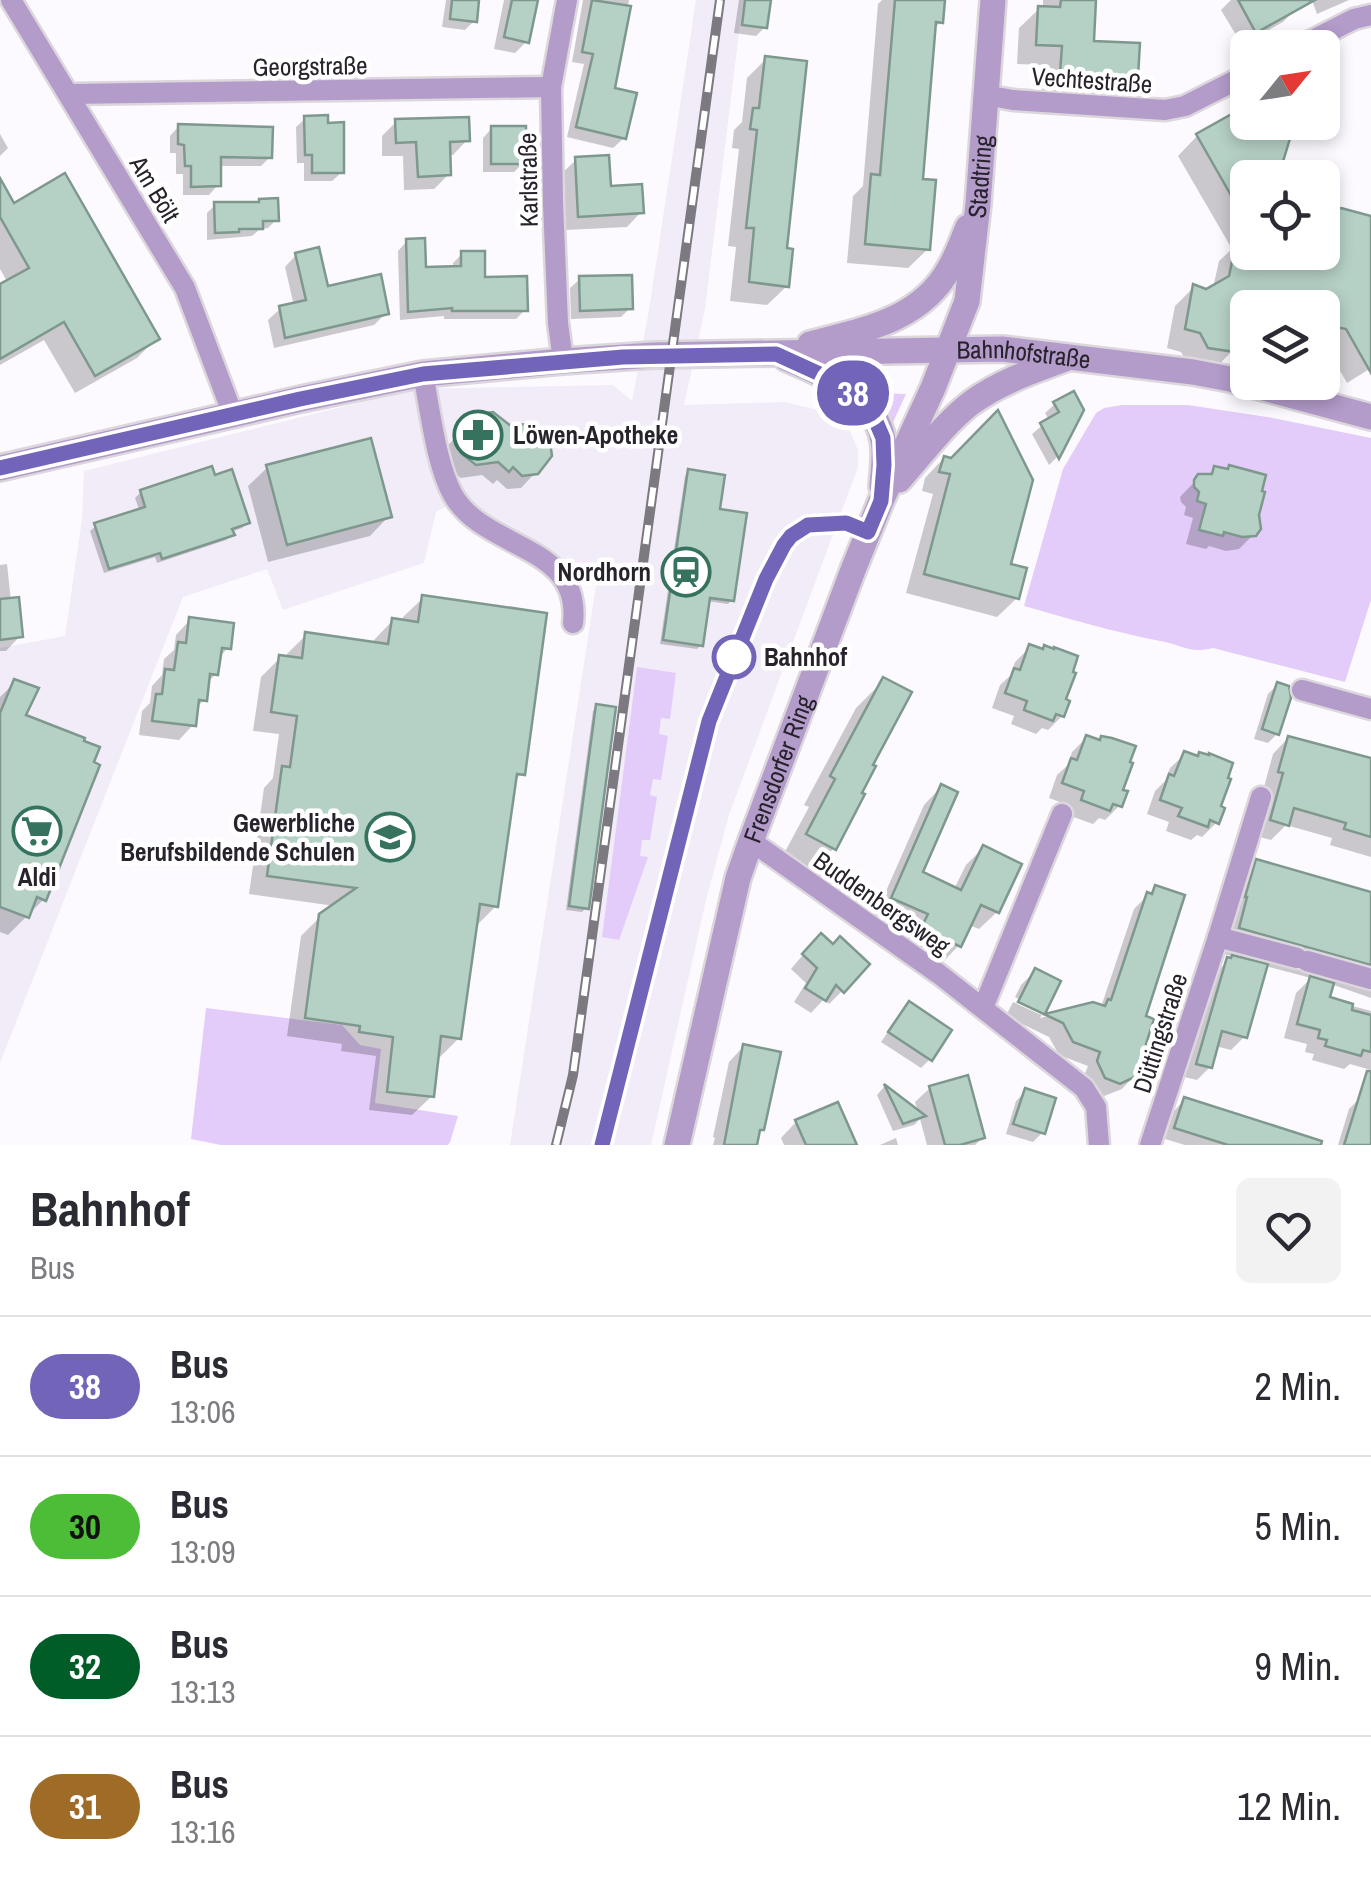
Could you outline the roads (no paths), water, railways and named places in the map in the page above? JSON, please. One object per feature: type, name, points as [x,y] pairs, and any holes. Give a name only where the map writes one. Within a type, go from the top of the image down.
[{"type":"street","name":"Am Bölt","points":[[11,0],[185,288],[234,415]]},
{"type":"street","name":"Karlstraße","points":[[563,361],[558,323],[551,87],[567,0]]},
{"type":"street","name":"Stadtring","points":[[949,351],[968,301],[993,0]]},
{"type":"street","points":[[1332,30],[1371,15]]},
{"type":"street","name":"Vechtestraße","points":[[986,95],[1165,110],[1185,106],[1230,83]]},
{"type":"street","name":"Georgstraße","points":[[70,94],[551,87]]},
{"type":"street","points":[[776,354],[886,324],[920,302],[949,270],[978,204]]},
{"type":"street","name":"Bahnhofstraße","points":[[0,468],[423,374],[670,356],[1002,349],[1230,378],[1371,417]]},
{"type":"street","name":"Frensdorfer Ring","points":[[678,1145],[738,878],[750,841],[881,501],[949,351]]},
{"type":"street","points":[[776,354],[844,385],[874,417],[883,438],[881,501]]},
{"type":"street","points":[[881,501],[971,404],[1016,376],[1070,357]]},
{"type":"street","points":[[423,374],[453,495],[487,529],[539,556],[558,572],[570,588],[573,623]]},
{"type":"street","points":[[1302,690],[1371,709]]},
{"type":"street","name":"Düttingstraße","points":[[1150,1145],[1261,797]]},
{"type":"street","points":[[983,1008],[1062,814]]},
{"type":"street","name":"Buddenbergsweg","points":[[750,841],[983,1008],[1084,1088],[1096,1107],[1099,1145]]},
{"type":"street","points":[[1218,937],[1371,979]]},
{"type":"railway","points":[[556,1145],[573,1075],[720,0]]},
{"type":"place","name":"Löwen-Apotheke","points":[[478,435]]},
{"type":"place","name":"Nordhorn","points":[[686,572]]},
{"type":"place","name":"Bahnhof","points":[[734,657]]},
{"type":"place","name":"Aldi","points":[[37,831]]},
{"type":"place","name":"Gewerbliche Berufsbildende Schulen","points":[[390,837]]}]
